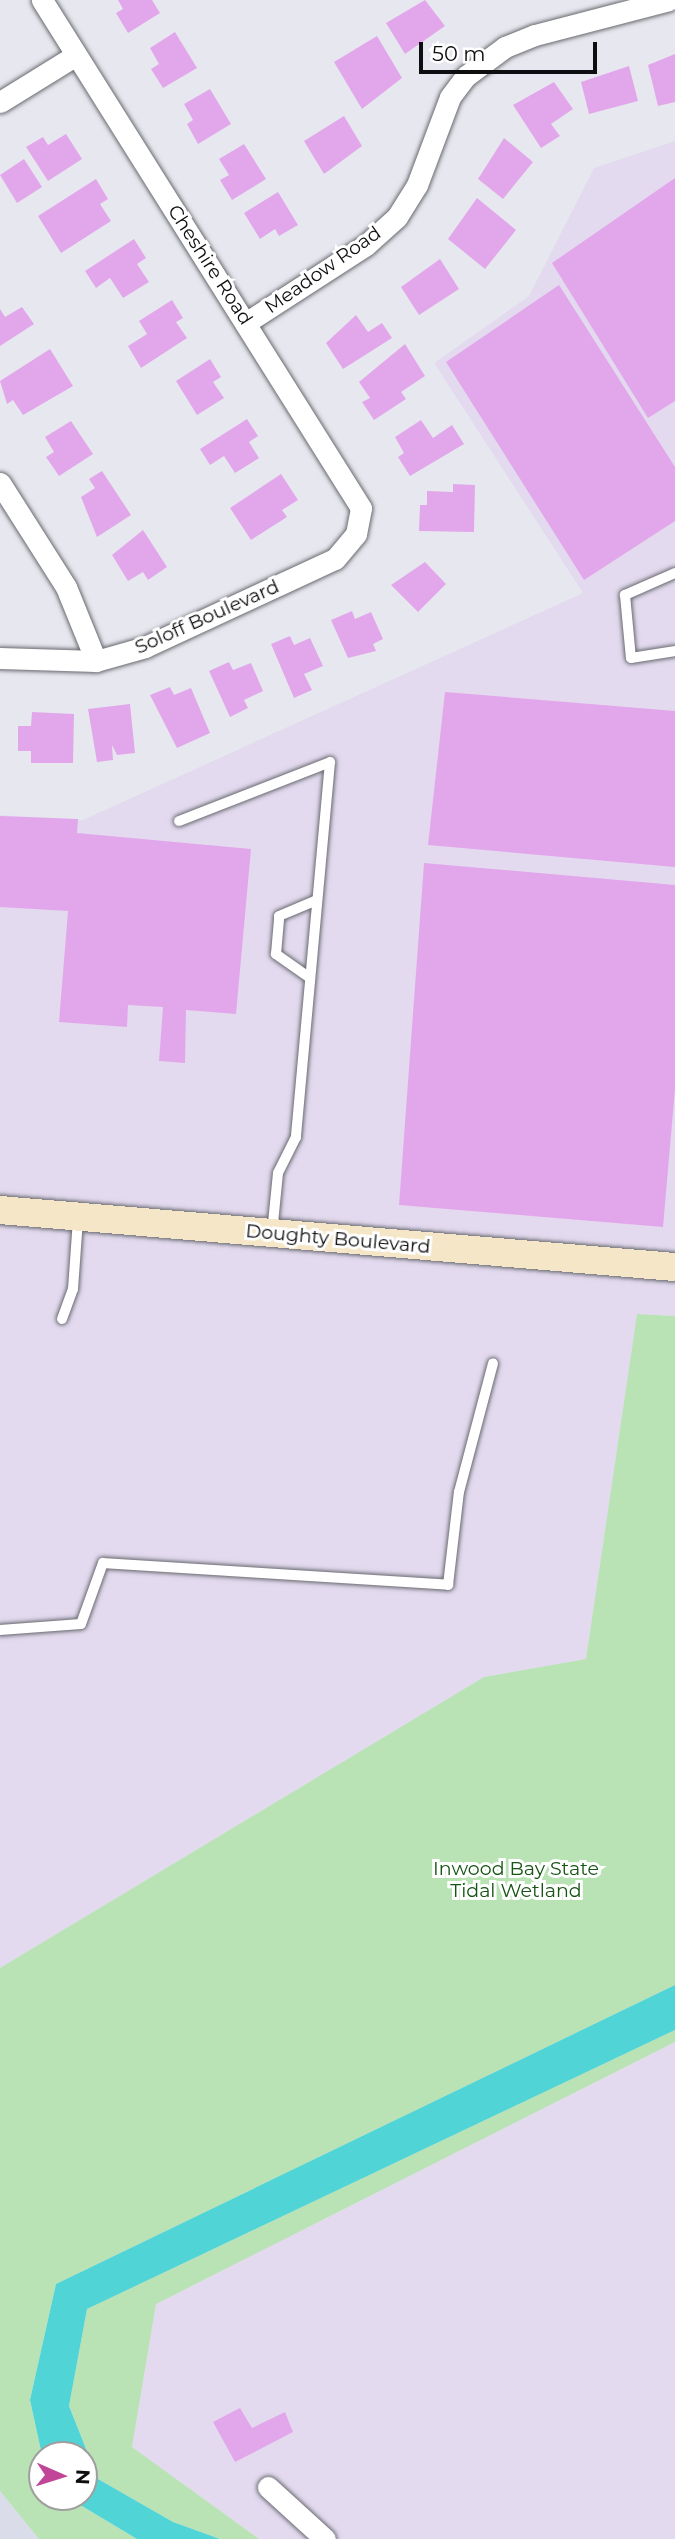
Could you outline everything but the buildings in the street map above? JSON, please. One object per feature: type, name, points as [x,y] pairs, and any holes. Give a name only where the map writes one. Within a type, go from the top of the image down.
[{"type":"main road","name":"Doughty Boulevard","points":[[0,1210],[675,1268]]},
{"type":"street","name":"Cheshire Road","points":[[41,0],[356,494],[362,508],[356,534]]},
{"type":"street","name":"Meadow Road","points":[[247,322],[366,244],[397,217],[417,185],[450,97],[476,69],[505,47],[535,35],[669,0]]},
{"type":"street","points":[[0,103],[76,55]]},
{"type":"street","points":[[0,483],[66,587],[96,661]]},
{"type":"street","name":"Soloff Boulevard","points":[[0,658],[96,661],[145,647],[335,559],[356,534]]},
{"type":"street","points":[[268,2487],[325,2539]]},
{"type":"lane","points":[[675,573],[625,595],[631,658],[675,651]]},
{"type":"lane","points":[[179,821],[330,762],[296,1137],[278,1173],[272,1233]]},
{"type":"lane","points":[[310,978],[276,954],[279,916],[317,900]]},
{"type":"lane","points":[[62,1319],[73,1289],[78,1216]]},
{"type":"lane","points":[[0,1630],[81,1624],[103,1563],[448,1585],[459,1492],[493,1363]]},
{"type":"shaded area","points":[[675,141],[675,1316],[637,1314],[586,1659],[484,1677],[0,1968],[0,815],[83,820],[583,593],[434,363],[529,296],[594,168]]},
{"type":"shaded area","points":[[675,2042],[675,2539],[259,2539],[132,2447],[156,2304]]},
{"type":"shaded area","points":[[0,2491],[39,2539],[0,2539]]},
{"type":"green space","name":"Inwood Bay State Tidal Wetland","points":[[637,1314],[675,1316],[675,1985],[56,2284],[30,2400],[39,2441],[28,2441],[28,2511],[90,2511],[137,2539],[39,2539],[0,2491],[0,1968],[484,1677],[586,1659]]},
{"type":"green space","points":[[675,2030],[675,2042],[156,2304],[132,2447],[259,2539],[220,2539],[173,2522],[98,2479],[98,2441],[83,2441],[69,2406],[87,2309]]},
{"type":"water","points":[[675,1985],[675,2030],[87,2309],[69,2406],[83,2441],[39,2441],[30,2400],[56,2284]]},
{"type":"water","points":[[98,2479],[173,2522],[220,2539],[137,2539],[90,2511],[98,2511]]}]
